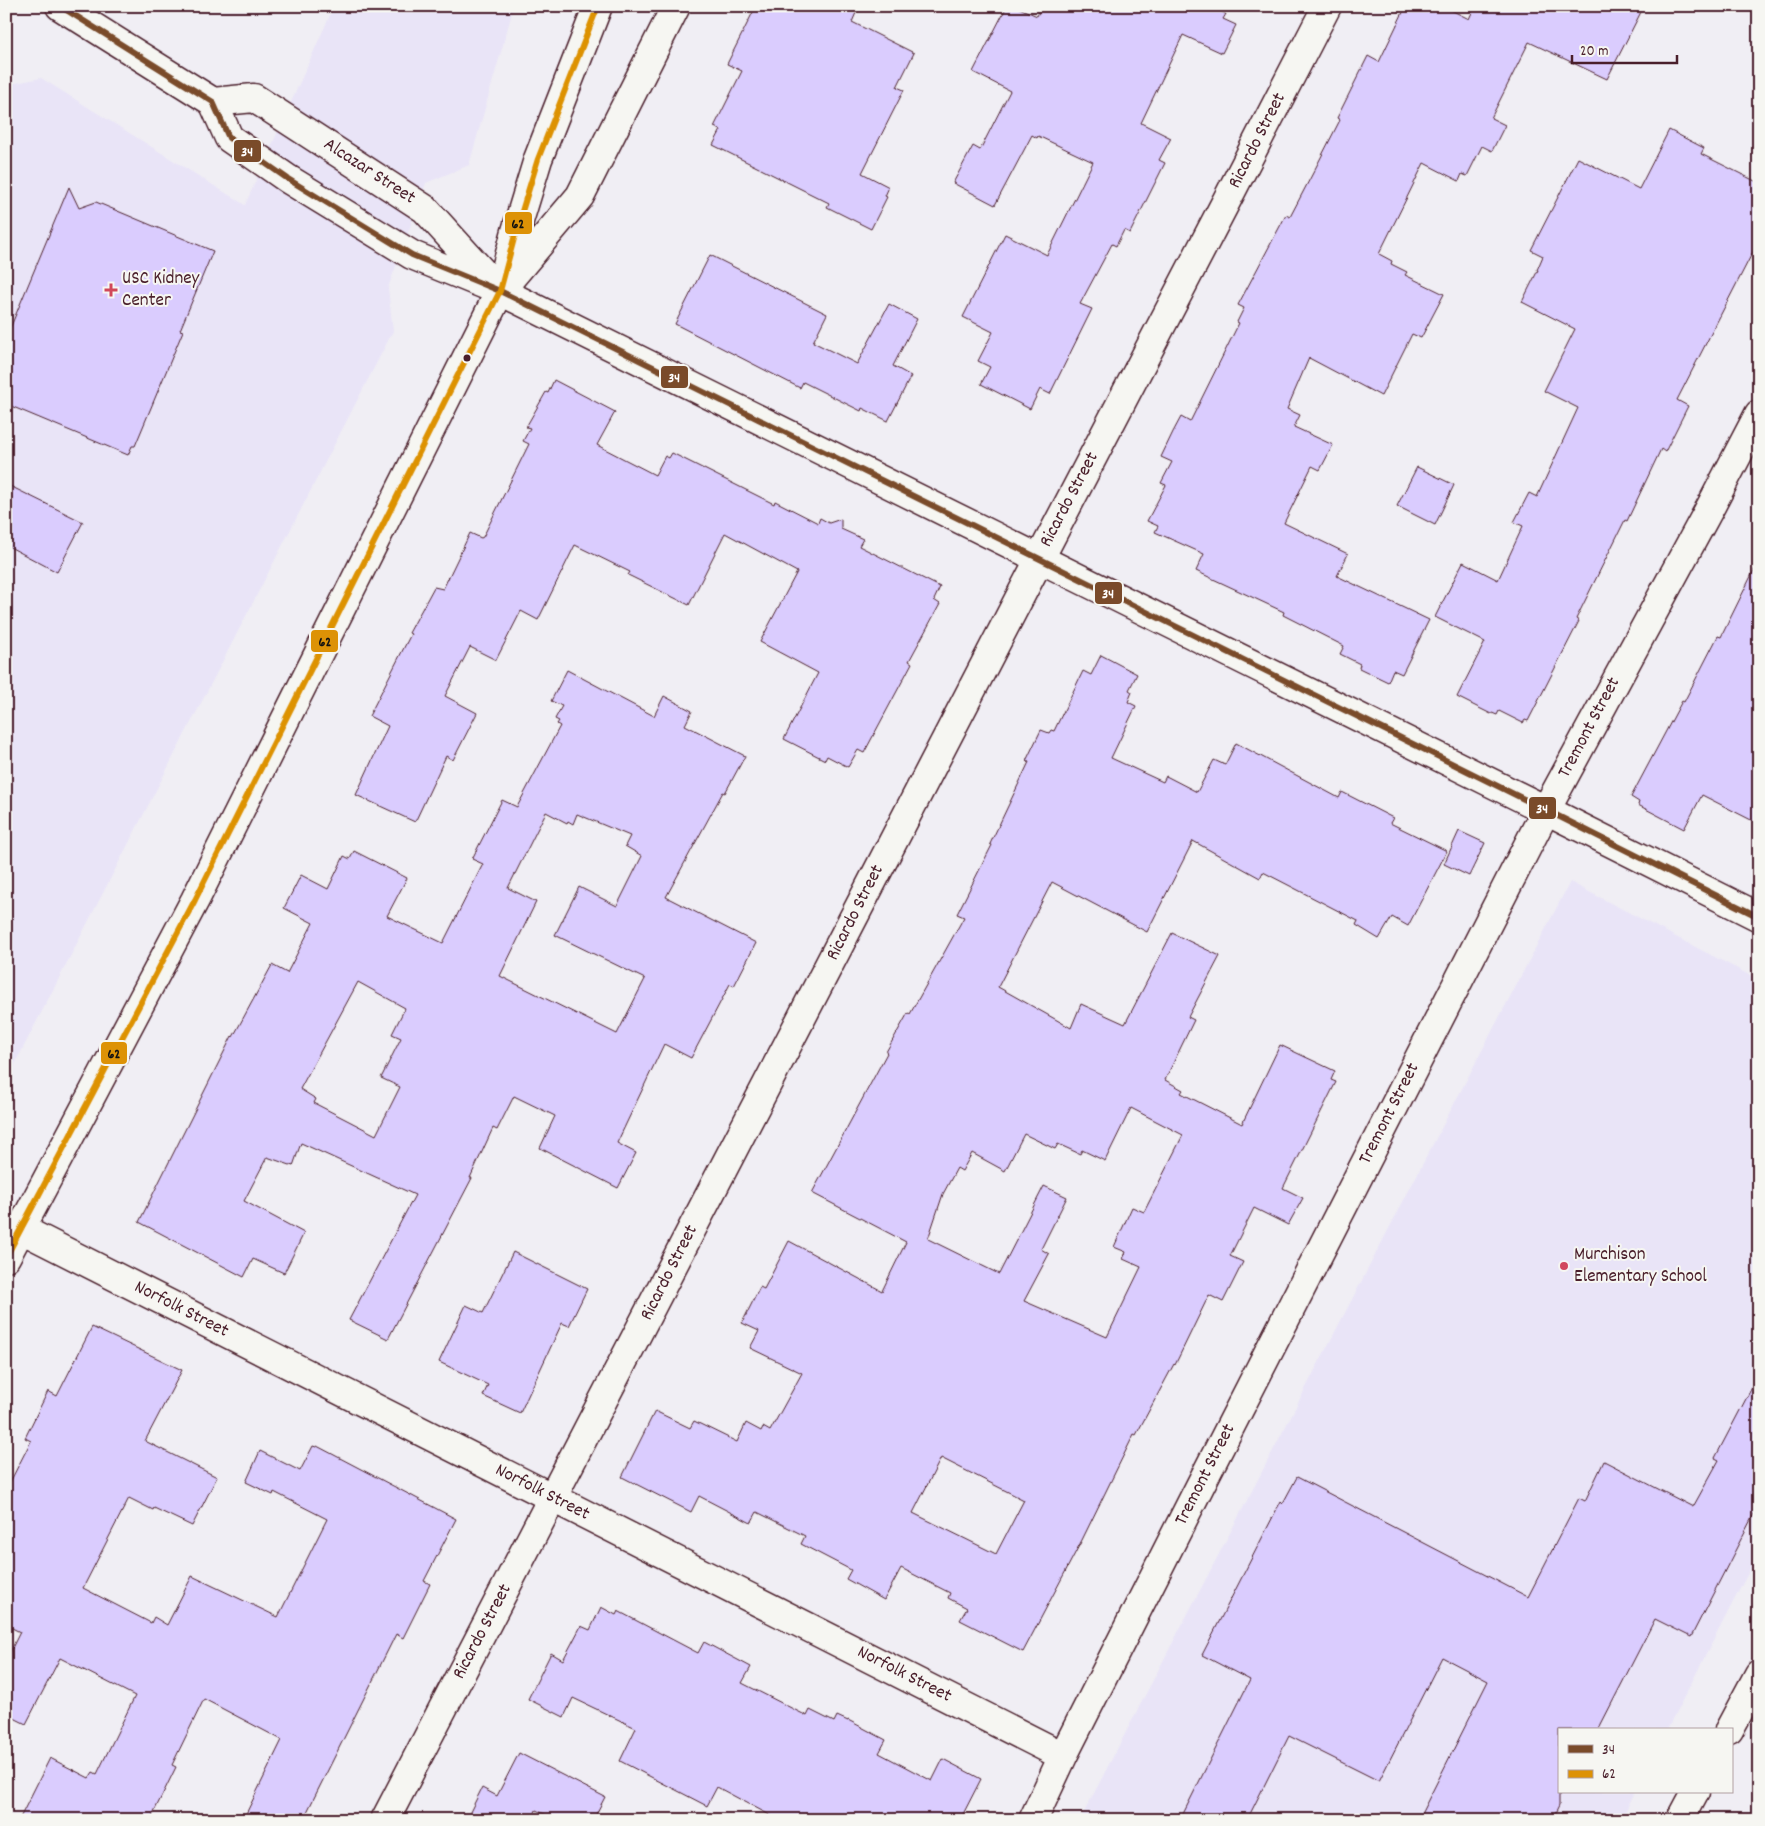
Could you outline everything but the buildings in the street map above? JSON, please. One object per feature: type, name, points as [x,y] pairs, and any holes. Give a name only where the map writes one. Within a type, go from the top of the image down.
[{"type":"street","points":[[60,6],[213,102]]},
{"type":"street","points":[[6,1257],[199,891],[500,291],[538,158],[598,6]]},
{"type":"street","points":[[500,291],[580,196],[676,6]]},
{"type":"street","name":"Ricardo Street","points":[[385,1820],[1327,6]]},
{"type":"street","name":"Alcazar Street","points":[[500,291],[425,209],[254,98],[213,102],[229,138],[288,179],[412,255],[500,291],[1759,917]]},
{"type":"street","name":"Tremont Street","points":[[1033,1820],[1063,1756],[1546,810],[1759,414]]},
{"type":"street","name":"Norfolk Street","points":[[21,1229],[1063,1756]]},
{"type":"street","points":[[1730,1728],[1759,1674]]},
{"type":"street","points":[[1680,1820],[1694,1794]]},
{"type":"shaded area","points":[[334,6],[514,6],[469,165],[426,183],[388,288],[393,331],[6,1081],[6,85],[41,78],[245,205]]},
{"type":"shaded area","name":"Murchison Elementary School","points":[[1570,882],[1759,980],[1759,1552],[1668,1728],[1558,1728],[1558,1794],[1634,1794],[1621,1820],[1080,1820]]},
{"type":"transit line","name":"34","points":[[60,6],[213,102],[229,138],[288,179],[412,255],[500,291],[1759,917]]},
{"type":"transit line","name":"62","points":[[6,1257],[195,900],[500,291],[538,159],[598,6]]},
{"type":"place","name":"USC Kidney Center","points":[[111,290]]},
{"type":"place","name":"Murchison Elementary School","points":[[1564,1266]]}]
